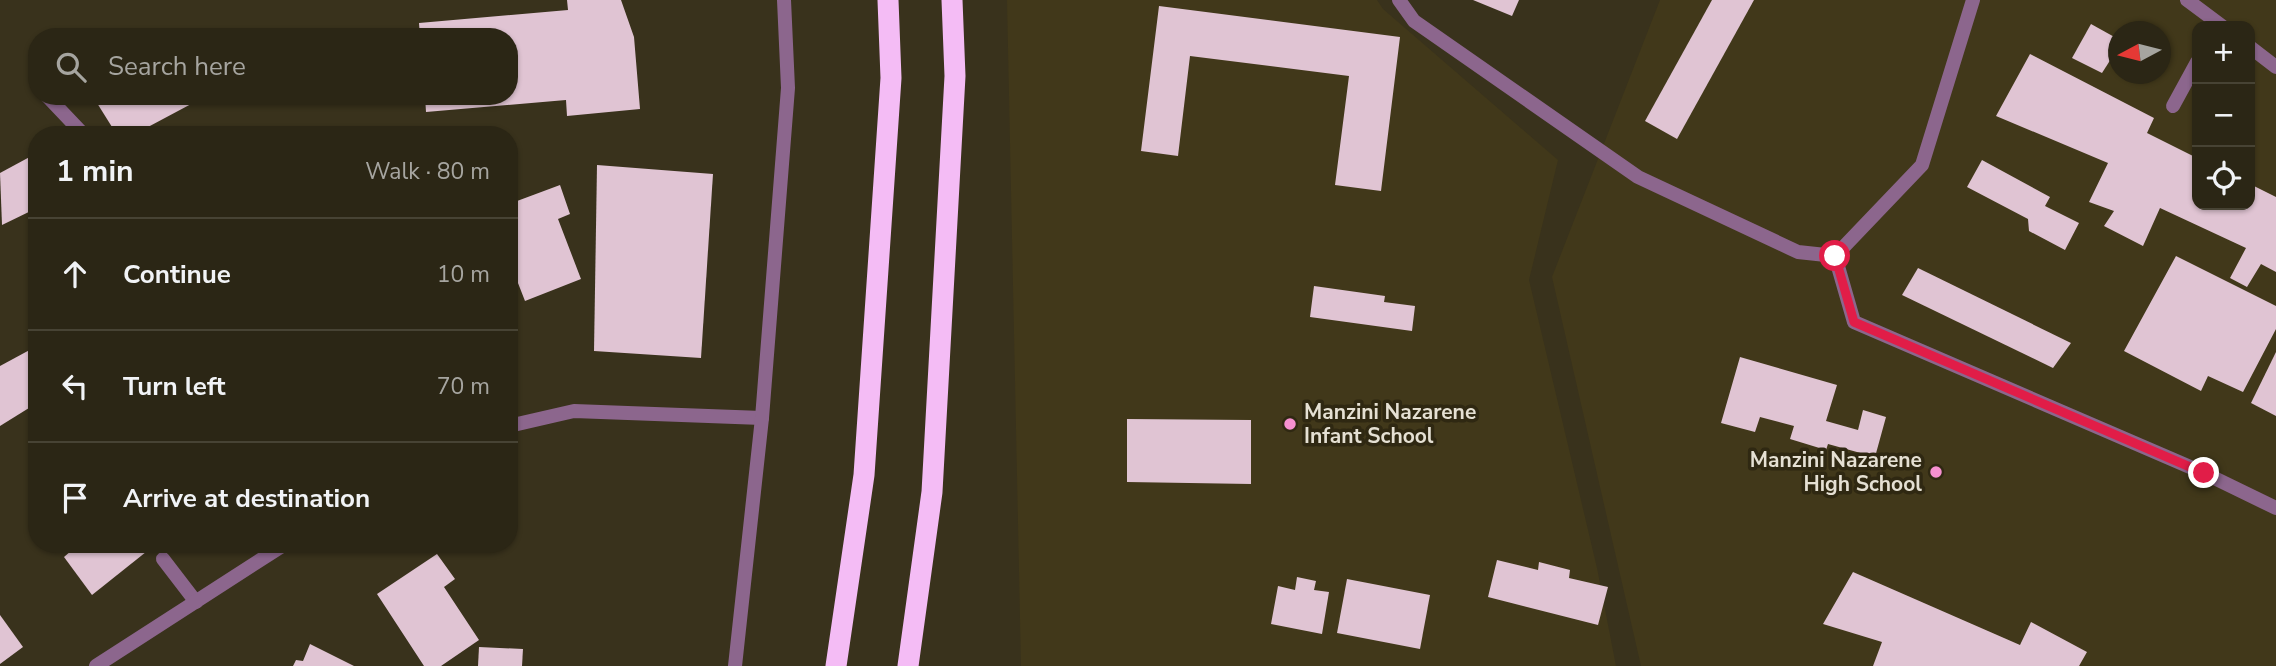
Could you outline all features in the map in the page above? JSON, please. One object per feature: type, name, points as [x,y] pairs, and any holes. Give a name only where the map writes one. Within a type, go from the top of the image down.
[{"type":"highway","points":[[836,666],[864,475],[891,78],[888,0]]},
{"type":"highway","points":[[908,666],[932,492],[955,76],[952,0]]},
{"type":"street","points":[[735,666],[762,418],[788,88],[784,0]]},
{"type":"street","points":[[1399,0],[1415,21],[1638,177],[1798,251],[1835,256]]},
{"type":"street","points":[[1835,256],[1922,165],[1973,0]]},
{"type":"street","points":[[2187,0],[2214,21]]},
{"type":"street","points":[[2255,51],[2276,67]]},
{"type":"street","points":[[2173,106],[2192,71]]},
{"type":"street","points":[[56,105],[75,126]]},
{"type":"street","points":[[1835,256],[1854,322],[2204,473],[2276,508]]},
{"type":"street","points":[[518,424],[574,411],[762,418]]},
{"type":"street","points":[[96,666],[268,553]]},
{"type":"street","points":[[163,559],[196,601]]},
{"type":"shaded area","name":"Manzini Nazarene Infant School","points":[[1007,0],[1377,0],[1383,9],[1558,160],[1529,280],[1597,568],[1616,666],[1021,666]]},
{"type":"shaded area","name":"Manzini Nazarene High School","points":[[1660,0],[2276,0],[2276,666],[1641,666],[1552,277]]},
{"type":"building","points":[[567,0],[621,0],[634,37],[640,109],[567,116],[566,100],[518,104],[518,28],[419,28],[419,23],[568,10]]},
{"type":"building","points":[[1473,0],[1519,0],[1512,16]]},
{"type":"building","points":[[1712,0],[1754,0],[1677,139],[1645,121]]},
{"type":"building","points":[[1159,6],[1400,37],[1381,191],[1335,185],[1349,76],[1190,56],[1178,156],[1141,151]]},
{"type":"building","points":[[2091,24],[2108,33],[2108,64],[2102,73],[2072,58]]},
{"type":"building","points":[[2030,54],[2154,118],[2147,133],[2192,156],[2192,210],[2255,210],[2255,186],[2276,197],[2276,272],[2261,264],[2247,287],[2230,278],[2246,248],[2160,208],[2143,246],[2104,226],[2114,211],[2089,202],[2108,163],[1996,116]]},
{"type":"building","points":[[98,105],[189,105],[150,126],[111,126]]},
{"type":"building","points":[[426,105],[508,105],[426,112]]},
{"type":"building","points":[[28,158],[28,212],[2,225],[0,173]]},
{"type":"building","points":[[1982,160],[2050,197],[2045,206],[2079,223],[2065,250],[2029,231],[2028,219],[1967,187]]},
{"type":"building","points":[[597,165],[713,174],[701,358],[594,351]]},
{"type":"building","points":[[560,185],[570,214],[558,219],[581,279],[525,301],[518,283],[518,201]]},
{"type":"building","points":[[2176,256],[2276,306],[2276,329],[2243,392],[2208,376],[2201,391],[2124,351]]},
{"type":"building","points":[[1918,268],[2071,343],[2053,368],[1902,295]]},
{"type":"building","points":[[1314,286],[1385,296],[1384,302],[1415,306],[1412,331],[1310,317]]},
{"type":"building","points":[[28,351],[28,409],[0,426],[0,366]]},
{"type":"building","points":[[2276,352],[2276,416],[2251,403]]},
{"type":"building","points":[[1740,357],[1837,385],[1826,421],[1858,430],[1863,410],[1886,417],[1875,457],[1828,444],[1826,450],[1790,439],[1794,426],[1760,417],[1755,432],[1721,423]]},
{"type":"building","points":[[1127,419],[1251,420],[1251,484],[1127,482]]},
{"type":"building","points":[[69,553],[145,553],[92,595],[64,557]]},
{"type":"building","points":[[437,554],[455,579],[444,587],[479,640],[441,666],[424,666],[377,594]]},
{"type":"building","points":[[1497,560],[1538,570],[1539,562],[1570,570],[1569,578],[1608,587],[1598,625],[1488,597]]},
{"type":"building","points":[[1853,572],[2020,645],[2031,622],[2087,652],[2079,666],[1873,666],[1882,642],[1823,624]]},
{"type":"building","points":[[1297,577],[1316,581],[1314,590],[1329,592],[1322,634],[1271,624],[1278,586],[1295,590]]},
{"type":"building","points":[[1347,579],[1430,595],[1420,649],[1337,633]]},
{"type":"building","points":[[0,615],[23,647],[0,664]]},
{"type":"building","points":[[310,644],[354,666],[293,666],[296,660],[303,661]]},
{"type":"building","points":[[479,647],[523,649],[522,666],[478,666]]},
{"type":"place","name":"Manzini Nazarene Infant School","points":[[1290,424]]},
{"type":"place","name":"Manzini Nazarene High School","points":[[1936,472]]},
{"type":"route","points":[[1835,256],[1854,322],[2204,473]]}]
